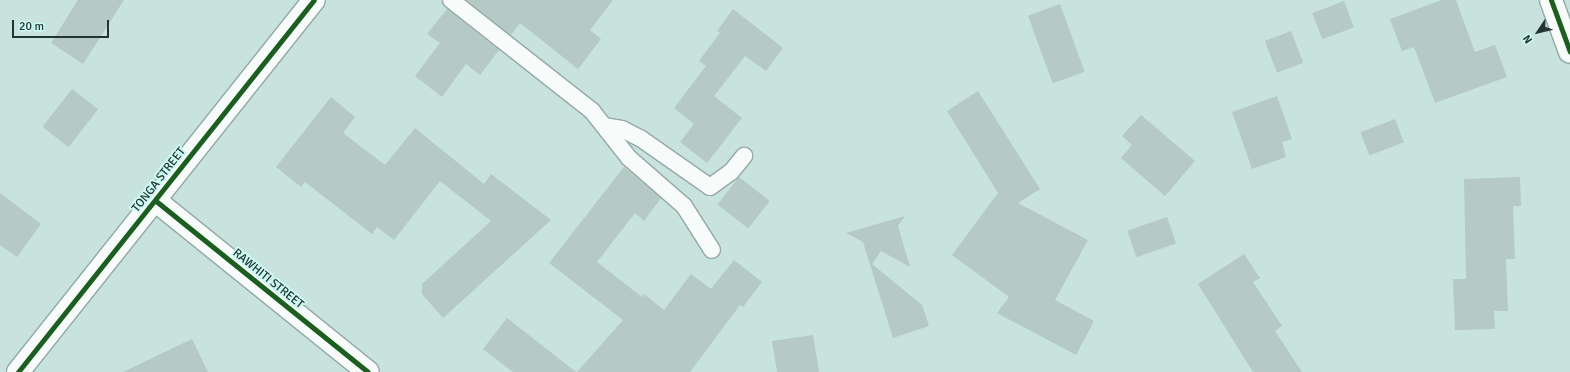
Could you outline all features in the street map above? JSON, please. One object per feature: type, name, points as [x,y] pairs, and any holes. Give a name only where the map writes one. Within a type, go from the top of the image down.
[{"type":"street","name":"TONGA STREET","points":[[18,372],[314,0]]},
{"type":"street","points":[[1551,0],[1570,52]]},
{"type":"street","name":"RAWHITI STREET","points":[[156,200],[368,372]]},
{"type":"lane","points":[[451,0],[592,111],[628,158],[684,206],[712,250]]},
{"type":"lane","points":[[604,126],[622,129],[640,138],[710,187],[731,172],[744,156]]},
{"type":"building","points":[[78,0],[124,0],[83,64],[51,43]]},
{"type":"building","points":[[466,0],[613,0],[590,30],[601,39],[578,69],[520,23],[511,35]]},
{"type":"building","points":[[1442,0],[1456,0],[1475,52],[1495,45],[1507,77],[1435,103],[1414,47],[1402,51],[1390,19]]},
{"type":"building","points":[[1344,1],[1354,27],[1322,39],[1312,13]]},
{"type":"building","points":[[1060,4],[1085,72],[1053,83],[1028,16]]},
{"type":"building","points":[[447,9],[499,50],[480,75],[466,64],[442,97],[415,76],[440,43],[427,34]]},
{"type":"building","points":[[733,9],[783,48],[766,71],[745,56],[714,96],[742,118],[707,163],[680,142],[694,124],[674,108],[706,66],[699,61],[720,33],[717,31]]},
{"type":"building","points":[[1291,31],[1303,63],[1277,73],[1265,41]]},
{"type":"building","points":[[72,89],[98,109],[68,147],[42,127]]},
{"type":"building","points":[[978,91],[1040,189],[1018,203],[1088,240],[1055,300],[1094,321],[1076,355],[997,313],[1009,297],[952,255],[998,193],[947,111]]},
{"type":"building","points":[[1277,96],[1292,139],[1282,142],[1286,157],[1252,169],[1232,112]]},
{"type":"building","points":[[331,97],[355,117],[343,133],[385,165],[415,128],[484,184],[491,174],[551,220],[443,318],[422,294],[422,284],[491,221],[440,181],[394,240],[377,227],[372,234],[305,182],[301,187],[276,167]]},
{"type":"building","points":[[1141,115],[1195,161],[1165,196],[1121,158],[1132,145],[1122,136]]},
{"type":"building","points":[[1395,119],[1404,142],[1369,156],[1360,132]]},
{"type":"building","points":[[624,167],[661,198],[644,221],[635,213],[597,262],[642,297],[644,294],[664,310],[691,274],[711,289],[734,260],[762,282],[743,307],[740,305],[690,372],[577,372],[623,320],[549,263]]},
{"type":"building","points":[[739,177],[770,201],[748,229],[717,205]]},
{"type":"building","points":[[1520,177],[1521,206],[1513,206],[1515,259],[1506,259],[1508,311],[1494,311],[1495,329],[1455,330],[1453,279],[1466,279],[1464,179]]},
{"type":"building","points":[[0,193],[41,224],[17,257],[0,245]]},
{"type":"building","points":[[905,216],[898,226],[910,267],[881,251],[872,264],[922,305],[929,326],[893,338],[863,242],[846,233]]},
{"type":"building","points":[[1167,217],[1176,243],[1136,257],[1127,231]]},
{"type":"building","points":[[1244,254],[1260,278],[1253,282],[1282,326],[1275,331],[1302,372],[1253,372],[1198,284]]},
{"type":"building","points":[[507,318],[576,372],[513,372],[483,349]]},
{"type":"building","points":[[813,335],[819,372],[777,372],[772,341]]},
{"type":"building","points":[[192,339],[208,372],[123,372]]},
{"type":"cycle path","points":[[18,372],[314,0]]},
{"type":"cycle path","points":[[1551,0],[1570,52]]},
{"type":"cycle path","points":[[156,201],[368,372]]}]
